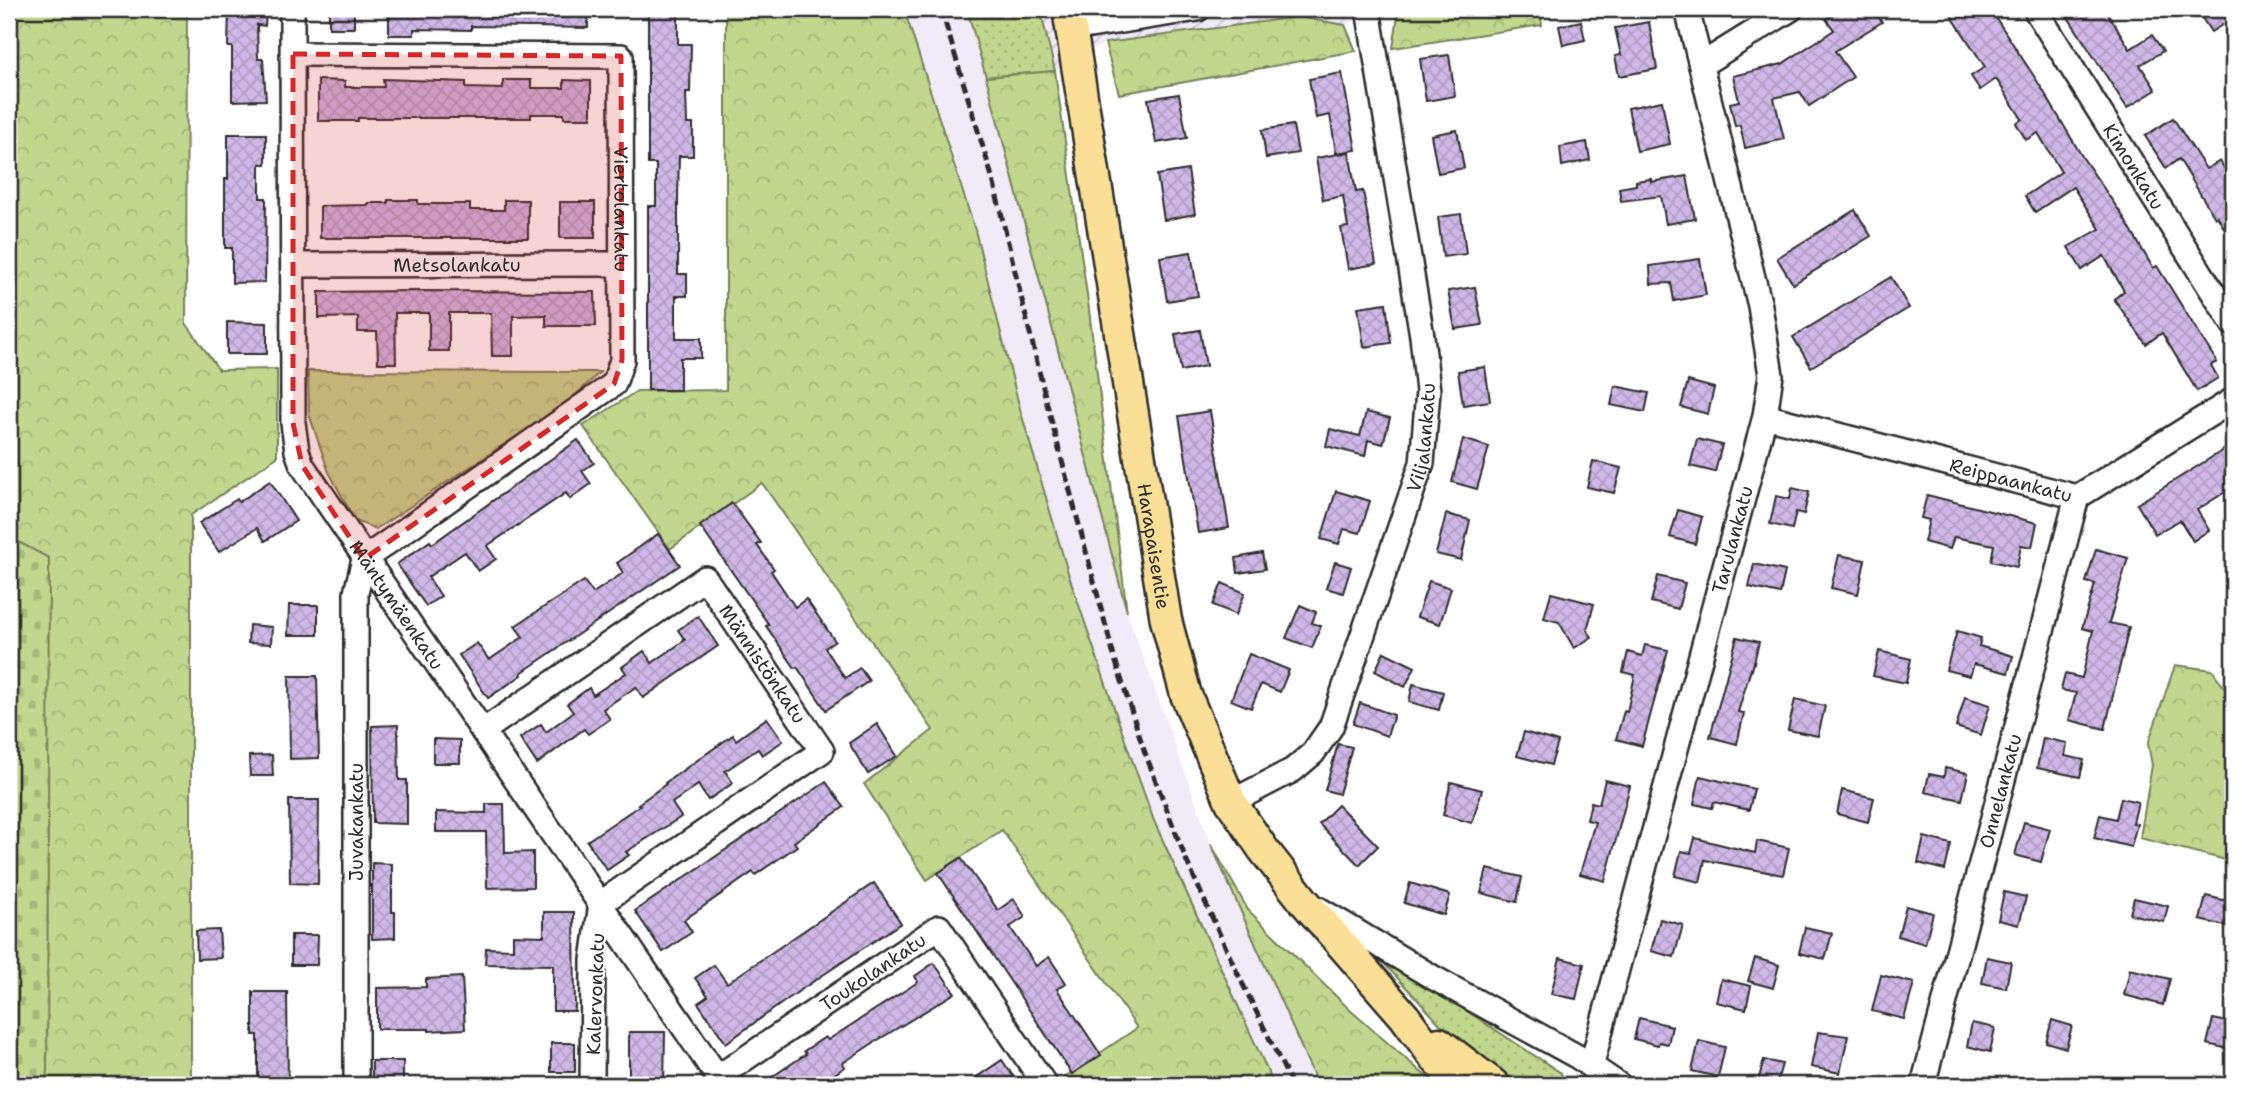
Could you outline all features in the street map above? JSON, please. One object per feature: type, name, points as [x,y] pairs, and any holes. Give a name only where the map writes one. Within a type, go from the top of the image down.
[{"type":"main road","name":"Harapaisentie","points":[[1070,19],[1166,620],[1186,695],[1231,802],[1263,849],[1459,1085]]},
{"type":"main road","name":"Harapaisentie","points":[[1405,1017],[1494,1085]]},
{"type":"street","name":"Mäntymäenkatu","points":[[292,9],[293,423],[296,451],[302,465],[365,559],[721,1081]]},
{"type":"street","points":[[1070,19],[1198,9]]},
{"type":"street","name":"Viljalankatu","points":[[1231,802],[1293,771],[1313,753],[1331,727],[1422,463],[1428,391],[1422,336],[1368,9]]},
{"type":"street","name":"Tarulankatu","points":[[1591,1067],[1765,416],[1771,375],[1760,306],[1687,9]]},
{"type":"street","points":[[1701,65],[1791,9]]},
{"type":"street","name":"Kimonkatu","points":[[2035,9],[2233,324]]},
{"type":"street","name":"Viertolankatu","points":[[293,54],[621,56],[622,360],[614,384],[365,559]]},
{"type":"street","name":"Metsolankatu","points":[[294,265],[621,264]]},
{"type":"street","name":"Reippaankatu","points":[[1765,416],[2077,498],[2233,400]]},
{"type":"street","name":"Onnelankatu","points":[[1923,1085],[2077,498]]},
{"type":"street","name":"Juvakankatu","points":[[356,1085],[356,593],[365,559]]},
{"type":"street","name":"Männistönkatu","points":[[483,731],[705,578],[822,751],[601,903]]},
{"type":"street","points":[[1303,900],[1434,978],[1578,1057],[1619,1085]]},
{"type":"street","name":"Kalervonkatu","points":[[592,1085],[593,960],[601,903]]},
{"type":"street","name":"Toukolankatu","points":[[721,1081],[939,927],[1045,1085]]},
{"type":"highlighted area","points":[[293,54],[621,56],[622,360],[614,384],[364,559],[302,465],[293,423]]},
{"type":"shaded area","points":[[904,9],[967,9],[1127,612],[1211,844],[1318,1085],[1274,1085],[1154,821],[1069,577],[1020,409],[975,230]]},
{"type":"shaded area","points":[[1040,9],[1388,9],[1345,25],[1298,17],[1105,43],[1055,71]]},
{"type":"green space","points":[[9,9],[187,9],[186,323],[219,370],[277,369],[277,457],[191,515],[191,1085],[9,1085]]},
{"type":"green space","points":[[726,9],[904,9],[975,230],[1020,409],[1069,576],[1125,740],[1154,821],[1274,1085],[1068,1085],[1063,1078],[1137,1028],[1002,830],[927,880],[864,784],[933,730],[762,483],[670,549],[583,426],[637,391],[726,390]]},
{"type":"green space","points":[[967,9],[1040,9],[1055,71],[986,77]]},
{"type":"green space","points":[[1399,9],[1540,9],[1542,25],[1393,48]]},
{"type":"green space","points":[[1298,17],[1345,25],[1356,51],[1119,94],[1105,43]]},
{"type":"green space","points":[[1055,71],[1088,302],[1127,612],[986,77]]},
{"type":"green space","points":[[308,371],[600,372],[567,403],[376,529],[355,521],[328,470],[309,414]]},
{"type":"green space","points":[[9,537],[49,558],[47,1085],[9,1085]]},
{"type":"green space","points":[[2175,665],[2212,670],[2233,700],[2233,862],[2140,838],[2152,765],[2148,744]]},
{"type":"green space","points":[[1211,844],[1248,910],[1350,1010],[1436,1085],[1318,1085]]},
{"type":"green space","points":[[1368,946],[1561,1073],[1565,1085],[1507,1085],[1452,1037]]},
{"type":"building","points":[[229,9],[266,9],[265,26],[257,25],[258,59],[263,59],[266,100],[232,101],[232,47],[228,47]]},
{"type":"building","points":[[329,9],[354,9],[354,28],[329,28]]},
{"type":"building","points":[[389,9],[588,9],[588,28],[471,26],[471,30],[414,29],[414,35],[389,35]]},
{"type":"building","points":[[648,9],[678,9],[678,44],[691,44],[690,92],[686,92],[687,124],[693,124],[693,156],[679,156],[678,196],[678,274],[687,274],[687,296],[676,296],[676,338],[701,338],[701,358],[680,358],[680,390],[648,390],[648,206],[656,206],[656,164],[648,164]]},
{"type":"building","points":[[1842,9],[1873,9],[1882,22],[1835,51],[1853,77],[1809,106],[1800,92],[1774,98],[1784,139],[1745,148],[1740,125],[1735,126],[1730,103],[1739,101],[1733,76],[1782,64],[1834,30],[1826,19]]},
{"type":"building","points":[[1947,9],[1990,9],[2153,268],[2157,266],[2217,362],[2211,365],[2218,378],[2197,391],[2162,333],[2146,344],[2114,299],[2124,291],[2104,256],[2082,270],[2068,247],[2100,229],[2073,187],[2035,212],[2025,196],[2061,172],[2038,133],[2026,140],[2016,123],[2022,119],[1996,79],[1980,90],[1971,76],[1985,67]]},
{"type":"building","points":[[2074,9],[2105,9],[2130,49],[2152,35],[2163,51],[2140,65],[2156,90],[2127,108],[2066,14]]},
{"type":"building","points":[[2196,9],[2233,9],[2233,18],[2211,32]]},
{"type":"building","points":[[1581,21],[1585,40],[1563,45],[1559,26]]},
{"type":"building","points":[[1649,22],[1657,69],[1619,76],[1615,56],[1621,55],[1615,28]]},
{"type":"building","points":[[1449,55],[1455,96],[1426,101],[1420,59]]},
{"type":"building","points":[[1342,73],[1356,150],[1336,153],[1330,115],[1316,118],[1309,79]]},
{"type":"building","points":[[383,79],[466,82],[466,88],[503,89],[503,80],[531,80],[531,88],[564,88],[564,80],[591,81],[591,118],[564,118],[564,114],[531,114],[531,118],[358,118],[358,121],[318,121],[318,80],[345,81],[345,87],[384,87]]},
{"type":"building","points":[[1179,94],[1187,138],[1156,143],[1148,99]]},
{"type":"building","points":[[1662,101],[1670,144],[1637,151],[1628,108]]},
{"type":"building","points":[[2173,118],[2206,169],[2220,161],[2233,183],[2233,243],[2179,159],[2166,168],[2145,136]]},
{"type":"building","points":[[1293,125],[1298,153],[1266,158],[1262,130]]},
{"type":"building","points":[[1457,130],[1464,168],[1438,173],[1431,135]]},
{"type":"building","points":[[228,134],[266,134],[266,164],[260,164],[260,198],[266,198],[265,282],[232,283],[232,248],[225,248]]},
{"type":"building","points":[[1587,142],[1590,160],[1562,166],[1560,147]]},
{"type":"building","points":[[1349,152],[1356,192],[1363,191],[1376,264],[1348,269],[1341,228],[1348,227],[1343,196],[1323,200],[1316,158]]},
{"type":"building","points":[[1188,170],[1195,214],[1164,220],[1157,175]]},
{"type":"building","points":[[1687,176],[1695,219],[1666,224],[1661,196],[1621,201],[1619,188],[1636,185],[1636,181],[1651,179],[1651,182]]},
{"type":"building","points":[[388,200],[418,200],[418,204],[470,204],[470,210],[504,210],[504,200],[528,200],[528,238],[320,238],[320,206],[368,205],[388,203]]},
{"type":"building","points":[[560,202],[595,202],[595,238],[560,238]]},
{"type":"building","points":[[1855,210],[1871,236],[1793,284],[1777,258]]},
{"type":"building","points":[[1461,214],[1466,254],[1443,257],[1438,217]]},
{"type":"building","points":[[1191,252],[1198,296],[1167,301],[1160,257]]},
{"type":"building","points":[[1700,259],[1706,295],[1674,301],[1671,283],[1651,284],[1650,266]]},
{"type":"building","points":[[1891,277],[1909,308],[1811,367],[1793,337]]},
{"type":"building","points":[[1475,287],[1482,325],[1455,329],[1448,291]]},
{"type":"building","points":[[319,292],[595,292],[596,326],[546,326],[546,315],[513,316],[513,356],[492,356],[491,313],[449,313],[449,351],[429,351],[429,313],[395,313],[396,363],[378,363],[377,332],[358,332],[358,317],[319,318]]},
{"type":"building","points":[[1386,303],[1391,343],[1364,347],[1358,307]]},
{"type":"building","points":[[227,322],[267,323],[267,354],[227,354]]},
{"type":"building","points":[[1200,330],[1206,366],[1181,371],[1175,334]]},
{"type":"building","points":[[1485,367],[1490,401],[1463,405],[1458,371]]},
{"type":"building","points":[[1688,381],[1714,388],[1708,414],[1681,407]]},
{"type":"building","points":[[1615,386],[1649,393],[1645,412],[1611,405]]},
{"type":"building","points":[[1210,411],[1229,528],[1198,533],[1179,416]]},
{"type":"building","points":[[1366,412],[1390,418],[1383,444],[1368,440],[1365,456],[1326,446],[1330,429],[1360,436]]},
{"type":"building","points":[[1463,439],[1489,447],[1477,489],[1452,482]]},
{"type":"building","points":[[1697,439],[1722,445],[1715,472],[1690,466]]},
{"type":"building","points":[[578,440],[594,463],[582,471],[591,484],[570,499],[566,493],[487,546],[496,559],[478,571],[465,552],[428,577],[441,596],[426,606],[397,564],[430,541],[432,544]]},
{"type":"building","points":[[2233,444],[2233,487],[2197,510],[2209,530],[2193,541],[2180,520],[2155,534],[2137,504]]},
{"type":"building","points":[[1593,461],[1621,468],[1614,493],[1587,487]]},
{"type":"building","points":[[270,481],[296,521],[265,541],[257,528],[219,552],[199,523],[237,499],[239,502]]},
{"type":"building","points":[[1792,488],[1809,492],[1804,514],[1796,512],[1792,529],[1770,524],[1776,496],[1790,499]]},
{"type":"building","points":[[1336,491],[1370,501],[1360,533],[1344,529],[1339,544],[1321,539]]},
{"type":"building","points":[[1927,495],[2037,523],[2032,547],[2021,545],[2017,567],[1991,561],[1994,545],[1954,537],[1950,549],[1924,542],[1929,520],[1921,518]]},
{"type":"building","points":[[732,503],[761,543],[757,545],[795,607],[806,599],[835,641],[825,648],[845,678],[860,668],[869,681],[826,710],[700,526]]},
{"type":"building","points":[[1678,510],[1702,517],[1695,544],[1670,537]]},
{"type":"building","points":[[1446,514],[1470,520],[1461,560],[1436,554]]},
{"type":"building","points":[[658,534],[680,565],[488,698],[459,655],[477,643],[489,660],[523,637],[515,626],[584,581],[593,593],[623,573],[617,563]]},
{"type":"building","points":[[2096,549],[2128,558],[2109,623],[2129,627],[2105,729],[2069,720],[2076,693],[2061,690],[2065,674],[2082,678],[2093,631],[2082,628],[2095,584],[2086,582]]},
{"type":"building","points":[[1262,553],[1265,569],[1238,573],[1236,558]]},
{"type":"building","points":[[1839,555],[1865,560],[1858,594],[1831,588]]},
{"type":"building","points":[[1335,562],[1351,567],[1343,593],[1326,588]]},
{"type":"building","points":[[1754,564],[1785,571],[1780,594],[1749,587]]},
{"type":"building","points":[[1658,576],[1685,583],[1678,609],[1651,602]]},
{"type":"building","points":[[1429,581],[1451,588],[1440,624],[1417,617]]},
{"type":"building","points":[[1222,583],[1245,593],[1236,615],[1213,605]]},
{"type":"building","points":[[1551,593],[1594,604],[1587,630],[1592,637],[1574,648],[1559,622],[1544,618]]},
{"type":"building","points":[[289,605],[318,605],[318,635],[288,635]]},
{"type":"building","points":[[1300,605],[1316,612],[1312,623],[1321,626],[1312,648],[1286,638]]},
{"type":"building","points":[[698,616],[718,646],[643,698],[636,687],[603,709],[610,719],[588,734],[584,729],[537,764],[520,738],[541,724],[546,732],[573,712],[567,704],[589,688],[593,695],[626,673],[622,667],[644,651],[652,663],[685,640],[678,630]]},
{"type":"building","points":[[249,625],[272,627],[271,644],[248,643]]},
{"type":"building","points":[[1957,631],[1981,638],[1979,646],[2013,656],[2008,673],[1974,664],[1970,676],[1946,670]]},
{"type":"building","points":[[1737,637],[1759,642],[1738,712],[1744,713],[1737,744],[1710,737]]},
{"type":"building","points":[[1645,645],[1668,650],[1642,746],[1616,739],[1624,711],[1627,712],[1635,675],[1623,672],[1628,652],[1642,656]]},
{"type":"building","points":[[1879,651],[1911,659],[1906,683],[1873,676]]},
{"type":"building","points":[[1384,652],[1415,667],[1405,687],[1375,671]]},
{"type":"building","points":[[1249,654],[1289,670],[1280,692],[1261,684],[1251,708],[1231,700]]},
{"type":"building","points":[[289,676],[317,676],[319,758],[290,759]]},
{"type":"building","points":[[1413,684],[1443,692],[1439,710],[1409,702]]},
{"type":"building","points":[[1965,697],[1990,705],[1981,735],[1956,727]]},
{"type":"building","points":[[1795,699],[1825,706],[1818,736],[1788,730]]},
{"type":"building","points":[[1360,703],[1394,715],[1387,736],[1353,724]]},
{"type":"building","points":[[767,718],[783,741],[762,755],[758,749],[725,771],[733,783],[708,800],[698,785],[672,803],[681,817],[626,852],[629,855],[607,870],[587,841],[733,735],[736,740]]},
{"type":"building","points":[[877,724],[897,756],[868,774],[849,743]]},
{"type":"building","points":[[398,725],[399,780],[407,780],[407,824],[373,823],[372,726]]},
{"type":"building","points":[[1524,732],[1558,742],[1551,765],[1517,756]]},
{"type":"building","points":[[2043,738],[2067,743],[2065,756],[2084,760],[2080,777],[2037,768]]},
{"type":"building","points":[[433,739],[460,740],[460,763],[433,763]]},
{"type":"building","points":[[1338,744],[1352,747],[1339,794],[1325,790]]},
{"type":"building","points":[[272,755],[273,776],[250,776],[249,756]]},
{"type":"building","points":[[1945,768],[1968,773],[1962,800],[1925,792],[1929,774],[1944,777]]},
{"type":"building","points":[[1700,776],[1754,789],[1749,810],[1714,802],[1712,808],[1694,804]]},
{"type":"building","points":[[1605,780],[1630,786],[1605,881],[1580,874],[1595,822],[1587,820],[1591,802],[1599,804]]},
{"type":"building","points":[[826,782],[844,807],[794,842],[797,846],[755,875],[753,872],[684,920],[692,932],[663,952],[635,911]]},
{"type":"building","points":[[1451,782],[1482,790],[1472,823],[1443,815]]},
{"type":"building","points":[[1842,790],[1874,798],[1868,822],[1837,814]]},
{"type":"building","points":[[2121,798],[2138,802],[2133,823],[2137,824],[2131,847],[2094,838],[2100,815],[2116,819]]},
{"type":"building","points":[[289,800],[319,800],[318,884],[290,883]]},
{"type":"building","points":[[486,804],[504,804],[505,853],[533,852],[533,887],[487,888],[486,832],[436,832],[436,812],[486,813]]},
{"type":"building","points":[[1338,805],[1378,846],[1359,865],[1319,824]]},
{"type":"building","points":[[2024,822],[2050,829],[2041,862],[2015,855]]},
{"type":"building","points":[[1924,837],[1951,844],[1945,870],[1918,863]]},
{"type":"building","points":[[1695,838],[1755,853],[1757,841],[1789,848],[1783,875],[1705,860],[1700,882],[1675,876],[1681,851],[1691,853]]},
{"type":"building","points":[[961,858],[998,910],[1014,899],[1025,917],[1010,927],[1036,966],[1049,957],[1066,983],[1057,989],[1101,1055],[1072,1074],[938,873]]},
{"type":"building","points":[[372,863],[392,864],[395,938],[372,939]]},
{"type":"building","points":[[1487,869],[1522,877],[1517,902],[1481,893]]},
{"type":"building","points":[[874,883],[901,923],[726,1043],[698,1003],[708,996],[695,978],[714,965],[727,983]]},
{"type":"building","points":[[1410,883],[1450,895],[1444,915],[1404,903]]},
{"type":"building","points":[[2004,892],[2026,897],[2019,925],[1998,920]]},
{"type":"building","points":[[2206,896],[2232,902],[2226,926],[2200,920]]},
{"type":"building","points":[[2134,898],[2168,906],[2164,922],[2130,914]]},
{"type":"building","points":[[1906,906],[1933,913],[1925,944],[1898,936]]},
{"type":"building","points":[[544,912],[574,912],[575,1011],[553,1011],[553,965],[485,964],[486,948],[513,949],[513,935],[544,936]]},
{"type":"building","points":[[1660,919],[1683,925],[1674,957],[1651,951]]},
{"type":"building","points":[[1805,927],[1832,933],[1825,959],[1799,953]]},
{"type":"building","points":[[219,930],[221,958],[197,959],[196,931]]},
{"type":"building","points":[[291,935],[318,935],[317,965],[291,965]]},
{"type":"building","points":[[1987,957],[2011,962],[2006,988],[1982,983]]},
{"type":"building","points":[[1560,958],[1584,964],[1576,999],[1551,994]]},
{"type":"building","points":[[1755,958],[1779,965],[1773,988],[1748,981]]},
{"type":"building","points":[[934,963],[955,993],[843,1063],[845,1067],[824,1081],[822,1078],[812,1085],[760,1085],[806,1054],[804,1051],[825,1037],[828,1040],[918,982],[915,976]]},
{"type":"building","points":[[2130,969],[2170,979],[2163,1005],[2124,995]]},
{"type":"building","points":[[1881,975],[1914,983],[1904,1019],[1872,1011]]},
{"type":"building","points":[[462,977],[465,1029],[377,1029],[377,988],[426,987],[426,979]]},
{"type":"building","points":[[1721,979],[1751,986],[1746,1009],[1716,1002]]},
{"type":"building","points":[[253,992],[287,992],[288,1085],[258,1085],[258,1035],[253,1035]]},
{"type":"building","points":[[1639,1018],[1672,1026],[1668,1044],[1659,1042],[1658,1045],[1634,1039]]},
{"type":"building","points":[[2213,1019],[2233,1023],[2233,1050],[2207,1044]]},
{"type":"building","points":[[2052,1020],[2072,1026],[2066,1048],[2046,1042]]},
{"type":"building","points":[[1972,1023],[1995,1028],[1990,1052],[1967,1046]]},
{"type":"building","points":[[629,1032],[665,1032],[664,1085],[629,1085]]},
{"type":"building","points":[[1818,1032],[1848,1036],[1840,1073],[1811,1067]]},
{"type":"building","points":[[1699,1041],[1725,1047],[1718,1077],[1692,1071]]},
{"type":"building","points":[[551,1043],[575,1043],[575,1072],[551,1072]]},
{"type":"building","points":[[1002,1060],[1019,1085],[965,1085]]},
{"type":"building","points":[[1764,1060],[1782,1064],[1776,1085],[1757,1085]]},
{"type":"building","points":[[372,1061],[403,1061],[403,1084],[372,1085]]},
{"type":"railway","points":[[941,9],[993,180],[1048,408],[1113,653],[1144,750],[1187,862],[1292,1085]]}]
